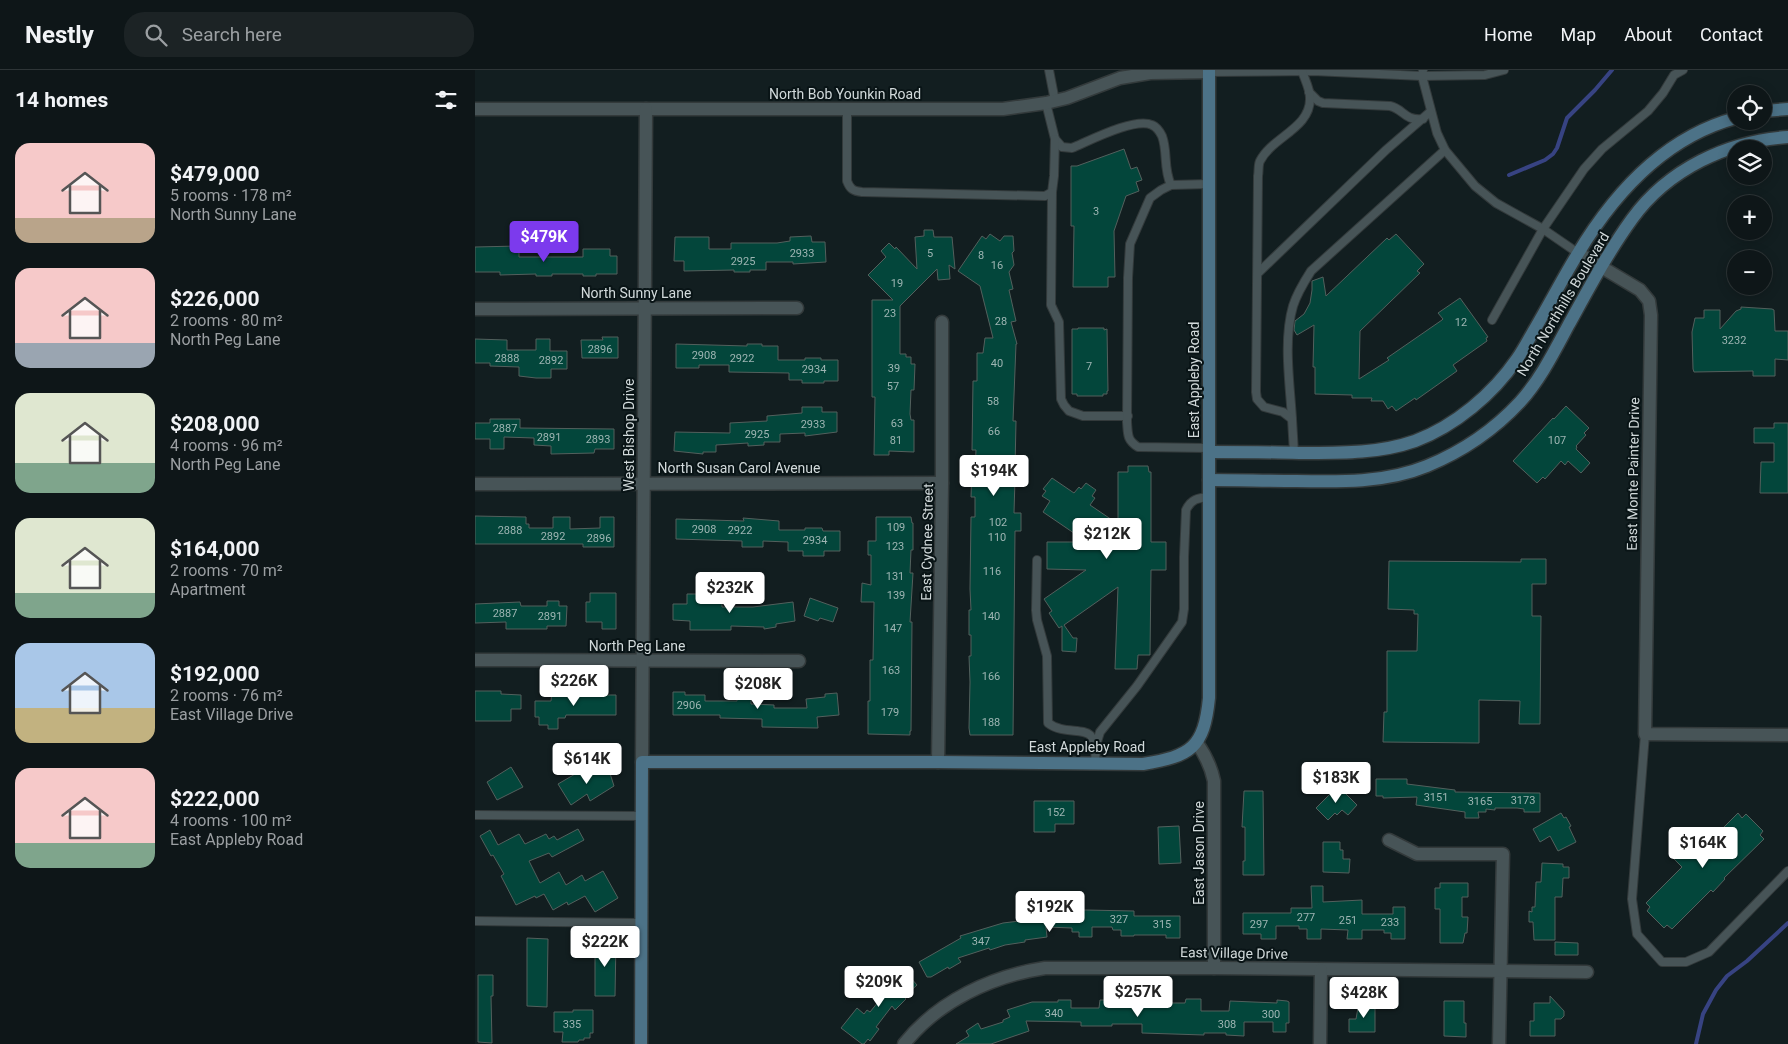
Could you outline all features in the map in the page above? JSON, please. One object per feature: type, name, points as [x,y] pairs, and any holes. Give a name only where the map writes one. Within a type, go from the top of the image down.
[{"type":"street","name":"North Bob Younkin Road","points":[[475,109],[1003,110],[1051,102],[1120,78],[1151,73],[1209,71]]},
{"type":"street","name":"East Appleby Road","points":[[642,762],[1143,764],[1163,760],[1186,752],[1197,743],[1204,731],[1209,698],[1209,71]]},
{"type":"street","name":"West Bishop Drive","points":[[642,762],[646,109]]},
{"type":"street","points":[[1772,110],[1788,109]]},
{"type":"street","name":"North Northhills Boulevard","points":[[1209,450],[1349,453],[1384,449],[1415,441],[1446,426],[1474,406],[1497,384],[1517,359],[1578,253],[1610,205],[1640,172],[1680,142],[1727,121]]},
{"type":"street","name":"North Northhills Boulevard","points":[[1209,480],[1348,482],[1387,477],[1425,467],[1463,449],[1495,426],[1525,395],[1542,373],[1601,267],[1633,218],[1657,192],[1689,167],[1727,148],[1767,138],[1788,137]]},
{"type":"street","name":"East Monte Painter Drive","points":[[1578,253],[1640,290],[1649,301],[1651,315],[1645,734]]},
{"type":"street","name":"North Sunny Lane","points":[[475,309],[797,308]]},
{"type":"street","name":"East Cydnee Street","points":[[938,762],[943,483],[942,322]]},
{"type":"street","name":"North Susan Carol Avenue","points":[[475,484],[943,483]]},
{"type":"street","name":"North Peg Lane","points":[[475,660],[799,661]]},
{"type":"street","points":[[1645,734],[1788,735]]},
{"type":"street","name":"East Jason Drive","points":[[1197,743],[1212,769],[1214,781],[1214,968]]},
{"type":"street","points":[[641,1044],[642,762]]},
{"type":"street","points":[[1389,840],[1417,854],[1503,854],[1499,971],[1499,1044]]},
{"type":"street","name":"East Village Drive","points":[[903,1044],[931,1017],[955,1000],[977,988],[1025,972],[1066,968],[1587,972]]},
{"type":"street","points":[[1320,1044],[1321,970]]},
{"type":"lane","points":[[1049,70],[1055,139],[1055,176],[1052,192],[1051,305],[1059,322],[1061,399],[1069,411],[1083,416],[1128,416]]},
{"type":"lane","points":[[1209,71],[1313,71],[1485,75],[1504,70]]},
{"type":"lane","points":[[1492,320],[1543,229],[1590,162],[1602,149],[1648,111],[1663,93],[1674,75],[1683,70]]},
{"type":"lane","points":[[1292,419],[1283,412],[1264,407],[1257,398],[1258,176],[1260,162],[1274,145],[1300,123],[1307,113],[1310,99],[1302,71]]},
{"type":"lane","points":[[1422,73],[1430,112],[1437,133],[1445,150],[1475,186],[1496,204],[1543,229],[1578,253]]},
{"type":"lane","points":[[1309,91],[1318,101],[1323,103],[1390,106],[1396,107],[1409,118],[1415,120],[1423,119]]},
{"type":"lane","points":[[847,109],[847,181],[849,188],[855,191],[1020,196],[1045,196],[1052,192]]},
{"type":"lane","points":[[1258,273],[1386,150],[1430,112]]},
{"type":"lane","points":[[1055,139],[1062,147],[1072,148],[1125,127],[1143,123],[1151,124],[1157,128],[1162,137],[1166,175],[1171,185]]},
{"type":"lane","points":[[1294,453],[1288,331],[1293,305],[1300,289],[1311,271],[1445,150]]},
{"type":"lane","points":[[1209,184],[1171,185],[1150,198],[1131,244],[1128,278],[1128,435],[1131,442],[1139,447],[1209,450]]},
{"type":"lane","points":[[1095,763],[1096,745],[1103,727],[1137,686],[1182,622],[1184,609],[1186,510],[1194,499],[1209,497]]},
{"type":"lane","points":[[1037,560],[1036,610],[1047,656],[1048,723],[1059,730],[1085,731],[1091,736],[1096,745]]},
{"type":"lane","points":[[1645,734],[1632,899],[1637,934],[1662,962],[1686,962],[1709,952],[1788,871]]},
{"type":"lane","points":[[475,815],[642,816]]},
{"type":"lane","points":[[475,921],[641,923]]},
{"type":"building","points":[[1124,149],[1131,169],[1137,167],[1142,180],[1136,182],[1139,191],[1126,196],[1114,231],[1115,277],[1108,277],[1108,287],[1073,287],[1074,226],[1071,226],[1071,166],[1077,166]]},
{"type":"building","points":[[924,230],[933,230],[934,237],[952,237],[955,269],[949,265],[950,279],[938,280],[937,269],[900,306],[900,354],[906,354],[906,357],[911,357],[911,364],[915,364],[914,390],[911,390],[910,414],[911,420],[914,420],[914,452],[889,451],[889,455],[874,455],[875,397],[872,397],[872,300],[893,300],[868,275],[886,257],[881,251],[889,243],[895,249],[896,247],[917,269],[915,237],[924,236]]},
{"type":"building","points":[[990,234],[1000,241],[1004,236],[1013,236],[1014,251],[1012,253],[1014,265],[1009,272],[1013,289],[1009,290],[1016,321],[1011,322],[1017,344],[1013,421],[1016,421],[1015,468],[1022,468],[1022,480],[1015,479],[1014,513],[1021,513],[1021,531],[1015,531],[1013,735],[970,735],[969,728],[971,517],[975,517],[975,497],[971,497],[972,471],[975,471],[976,450],[972,450],[973,381],[977,381],[977,353],[983,353],[985,338],[993,338],[980,286],[958,271],[982,236],[986,239]]},
{"type":"building","points":[[1396,234],[1424,264],[1417,271],[1420,273],[1360,331],[1359,379],[1389,360],[1387,358],[1442,320],[1438,313],[1460,298],[1488,337],[1486,338],[1487,341],[1453,365],[1457,371],[1416,400],[1415,398],[1396,411],[1392,406],[1388,409],[1383,401],[1371,401],[1372,398],[1352,398],[1352,395],[1315,394],[1315,367],[1313,367],[1314,325],[1297,335],[1294,330],[1295,321],[1304,314],[1310,303],[1312,281],[1323,277],[1326,296],[1387,238],[1389,240]]},
{"type":"building","points":[[811,236],[812,242],[825,242],[826,262],[793,264],[793,262],[766,262],[766,270],[734,272],[734,270],[684,271],[684,261],[674,261],[675,237],[709,237],[709,249],[731,249],[731,243],[777,243],[790,241],[790,237]]},
{"type":"building","points":[[519,246],[519,257],[583,257],[583,249],[610,249],[610,256],[617,256],[617,274],[583,276],[583,274],[552,274],[552,276],[536,276],[536,274],[500,275],[500,272],[475,272],[475,247]]},
{"type":"building","points":[[1741,307],[1774,310],[1775,331],[1788,331],[1788,360],[1775,359],[1775,376],[1753,376],[1753,371],[1694,372],[1692,332],[1695,318],[1704,318],[1704,310],[1720,310],[1720,329]]},
{"type":"building","points":[[1072,329],[1107,329],[1108,391],[1103,396],[1077,396],[1077,394],[1072,394]]},
{"type":"building","points":[[602,337],[618,337],[618,358],[582,358],[581,340],[603,340]]},
{"type":"building","points":[[475,339],[507,340],[507,350],[536,350],[536,339],[550,339],[550,351],[567,351],[567,369],[551,369],[551,378],[536,378],[519,376],[519,367],[490,366],[490,363],[475,363]]},
{"type":"building","points":[[676,344],[747,346],[747,344],[762,344],[762,346],[778,346],[778,360],[821,358],[821,360],[838,360],[838,381],[802,383],[802,380],[789,380],[789,373],[729,372],[729,365],[699,365],[699,368],[676,368]]},
{"type":"building","points":[[1566,406],[1589,428],[1584,433],[1586,435],[1576,446],[1576,449],[1590,463],[1581,473],[1568,461],[1565,465],[1561,461],[1545,479],[1543,477],[1537,483],[1513,461]]},
{"type":"building","points":[[802,407],[822,407],[822,412],[837,412],[837,432],[805,436],[805,433],[780,434],[780,442],[764,442],[764,445],[748,446],[748,443],[716,445],[716,452],[703,452],[703,454],[674,451],[675,432],[730,433],[730,423],[767,421],[767,416],[802,413]]},
{"type":"building","points":[[490,419],[520,419],[520,428],[614,429],[614,449],[595,449],[594,453],[551,454],[551,446],[534,445],[534,438],[504,437],[504,449],[490,449],[490,439],[475,439],[475,423],[490,423]]},
{"type":"building","points":[[1774,423],[1788,423],[1788,493],[1760,493],[1761,462],[1774,462],[1774,443],[1754,443],[1754,428],[1774,428]]},
{"type":"building","points":[[1128,466],[1148,466],[1149,472],[1151,472],[1151,542],[1166,542],[1166,570],[1151,570],[1150,655],[1138,655],[1137,669],[1115,669],[1118,587],[1064,625],[1073,638],[1077,638],[1076,652],[1062,651],[1062,626],[1059,628],[1049,613],[1052,611],[1044,599],[1086,570],[1047,569],[1047,542],[1087,542],[1043,512],[1050,501],[1042,496],[1046,491],[1043,489],[1052,478],[1074,493],[1086,483],[1096,490],[1092,496],[1095,498],[1090,505],[1118,524],[1118,472],[1128,472]]},
{"type":"building","points":[[475,516],[526,517],[526,524],[529,524],[529,528],[553,528],[553,517],[570,517],[570,529],[600,528],[600,517],[614,517],[614,547],[583,547],[583,544],[475,544]]},
{"type":"building","points":[[876,517],[911,517],[913,523],[913,550],[911,550],[910,573],[913,573],[910,622],[912,622],[910,735],[868,734],[870,660],[873,660],[874,602],[861,602],[862,583],[871,585],[871,555],[868,555],[868,541],[876,541]]},
{"type":"building","points":[[743,518],[779,521],[779,530],[822,528],[823,531],[840,531],[840,551],[824,551],[824,556],[803,556],[803,551],[788,551],[788,542],[763,541],[763,547],[742,547],[742,541],[676,539],[676,519],[744,521]]},
{"type":"building","points":[[1521,559],[1546,559],[1546,584],[1532,584],[1532,616],[1541,616],[1540,724],[1519,724],[1520,701],[1479,700],[1479,743],[1383,742],[1384,712],[1387,712],[1387,651],[1417,651],[1418,614],[1414,614],[1414,610],[1388,609],[1389,561],[1521,562]]},
{"type":"building","points":[[590,593],[616,593],[616,629],[602,629],[602,622],[586,622],[586,602],[590,602]]},
{"type":"building","points":[[687,594],[722,594],[722,607],[753,607],[793,602],[795,621],[776,624],[776,627],[764,629],[764,627],[731,626],[731,630],[690,630],[690,621],[673,620],[673,604],[687,604]]},
{"type":"building","points":[[810,598],[838,608],[833,622],[820,618],[818,621],[804,616]]},
{"type":"building","points":[[547,601],[559,601],[559,606],[567,606],[566,626],[547,626],[547,629],[506,629],[506,622],[475,623],[475,604],[520,602],[521,606],[547,606]]},
{"type":"building","points":[[475,691],[501,691],[501,694],[521,695],[521,709],[511,709],[511,721],[475,721]]},
{"type":"building","points":[[552,692],[597,692],[597,695],[616,695],[616,715],[566,715],[565,718],[558,718],[558,729],[548,729],[548,725],[539,725],[539,717],[535,717],[535,701],[551,701]]},
{"type":"building","points":[[673,692],[685,692],[685,695],[705,695],[705,701],[737,701],[737,693],[751,693],[751,704],[774,705],[774,708],[807,708],[806,699],[825,697],[825,694],[837,693],[839,715],[817,717],[818,728],[762,727],[762,719],[720,718],[720,715],[673,715]]},
{"type":"building","points":[[511,767],[523,787],[497,800],[487,782]]},
{"type":"building","points":[[608,767],[614,786],[590,801],[587,794],[571,805],[558,784],[582,770],[585,774]]},
{"type":"building","points":[[1376,779],[1407,779],[1407,784],[1455,790],[1455,792],[1540,793],[1540,812],[1524,812],[1524,809],[1517,808],[1495,808],[1495,810],[1486,809],[1486,812],[1478,812],[1479,818],[1465,818],[1465,812],[1416,805],[1417,797],[1383,798],[1383,796],[1376,796]]},
{"type":"building","points":[[1338,786],[1357,805],[1348,815],[1342,810],[1337,815],[1335,813],[1328,820],[1316,808]]},
{"type":"building","points":[[1244,791],[1263,791],[1264,875],[1243,875],[1243,861],[1245,861],[1245,827],[1242,827]]},
{"type":"building","points":[[1034,801],[1074,801],[1074,824],[1055,824],[1055,832],[1034,832]]},
{"type":"building","points":[[1561,813],[1564,818],[1566,817],[1571,826],[1569,827],[1576,842],[1558,851],[1550,836],[1540,842],[1533,829]]},
{"type":"building","points":[[1738,813],[1742,818],[1746,814],[1763,831],[1760,835],[1764,839],[1724,878],[1713,892],[1711,890],[1672,929],[1667,925],[1664,928],[1647,911],[1650,907],[1646,903],[1682,867],[1670,855],[1692,834],[1704,847]]},
{"type":"building","points":[[1179,826],[1181,863],[1159,864],[1158,827]]},
{"type":"building","points":[[578,829],[584,840],[552,857],[549,853],[529,861],[540,883],[559,872],[566,885],[582,875],[585,881],[603,871],[618,898],[595,912],[585,896],[568,905],[567,902],[553,910],[544,894],[516,905],[501,876],[504,874],[480,836],[490,830],[498,845],[519,834],[525,844],[546,834],[549,839],[554,836],[557,840]]},
{"type":"building","points":[[1323,842],[1340,842],[1340,850],[1343,850],[1343,859],[1350,859],[1349,873],[1323,872]]},
{"type":"building","points":[[1542,863],[1563,864],[1563,867],[1569,867],[1569,878],[1563,878],[1562,897],[1555,897],[1555,940],[1534,940],[1533,922],[1529,922],[1529,911],[1532,912],[1532,907],[1535,907],[1536,882],[1541,882]]},
{"type":"building","points":[[1440,883],[1468,883],[1468,897],[1462,897],[1462,917],[1468,917],[1467,933],[1465,933],[1463,943],[1440,943],[1440,909],[1435,909],[1435,888],[1440,888]]},
{"type":"building","points":[[1311,886],[1323,886],[1323,902],[1362,900],[1362,914],[1393,914],[1393,907],[1405,907],[1405,939],[1391,939],[1391,933],[1384,933],[1384,930],[1362,930],[1362,939],[1347,939],[1348,930],[1321,929],[1321,939],[1307,939],[1307,929],[1299,929],[1299,926],[1276,926],[1276,939],[1261,939],[1261,934],[1243,934],[1243,913],[1291,913],[1291,908],[1312,908]]},
{"type":"building","points":[[1061,911],[1134,911],[1134,916],[1180,916],[1180,938],[1166,938],[1166,935],[1121,936],[1121,930],[1113,930],[1112,927],[1092,927],[1092,937],[1079,937],[1079,932],[1072,932],[1072,928],[1046,927],[1047,937],[1025,940],[1025,942],[1005,945],[990,950],[989,948],[958,958],[961,962],[931,977],[927,977],[919,962],[961,938],[960,936],[1003,923],[1061,916]]},
{"type":"building","points":[[527,938],[548,939],[547,1007],[527,1006]]},
{"type":"building","points":[[595,939],[616,940],[615,996],[595,996]]},
{"type":"building","points":[[1555,942],[1578,943],[1578,955],[1555,955]]},
{"type":"building","points":[[903,969],[917,985],[904,997],[906,999],[895,1010],[892,1006],[876,1027],[879,1029],[870,1041],[868,1039],[862,1044],[841,1028],[857,1008],[864,1014],[867,1010],[870,1012],[883,996],[878,991]]},
{"type":"building","points":[[478,975],[493,975],[493,996],[491,996],[492,1043],[478,1042]]},
{"type":"building","points":[[1550,996],[1564,1011],[1564,1016],[1561,1019],[1555,1019],[1555,1036],[1530,1036],[1530,1021],[1534,1021],[1534,1003],[1550,1003]]},
{"type":"building","points":[[1144,998],[1158,998],[1158,1003],[1185,1003],[1186,999],[1201,999],[1201,1011],[1229,1011],[1230,1001],[1277,1003],[1277,1000],[1287,1001],[1289,1002],[1289,1023],[1286,1023],[1286,1032],[1273,1032],[1273,1022],[1244,1022],[1244,1036],[1226,1035],[1226,1033],[1204,1033],[1204,1035],[1142,1033],[1142,1024],[1081,1026],[1081,1022],[1026,1021],[1029,1031],[991,1044],[956,1044],[969,1036],[966,1031],[978,1023],[981,1029],[1003,1022],[1003,1020],[1010,1017],[1007,1010],[1032,1002],[1071,1000],[1071,1008],[1099,1008],[1100,1000],[1112,1000],[1112,1007],[1137,1007],[1136,1003],[1144,1003]]},
{"type":"building","points":[[1444,1001],[1464,1001],[1466,1037],[1444,1036]]},
{"type":"building","points":[[1359,1002],[1375,1002],[1375,1032],[1349,1032],[1349,1019],[1356,1019]]},
{"type":"building","points":[[573,1010],[593,1010],[593,1033],[590,1033],[590,1038],[584,1038],[584,1040],[579,1040],[578,1042],[562,1042],[563,1032],[554,1032],[554,1012],[573,1012]]},
{"type":"waterway","points":[[1509,175],[1545,160],[1553,154],[1557,148],[1567,118],[1612,70]]},
{"type":"waterway","points":[[1696,1044],[1703,1014],[1716,990],[1727,976],[1747,961],[1788,923]]}]
